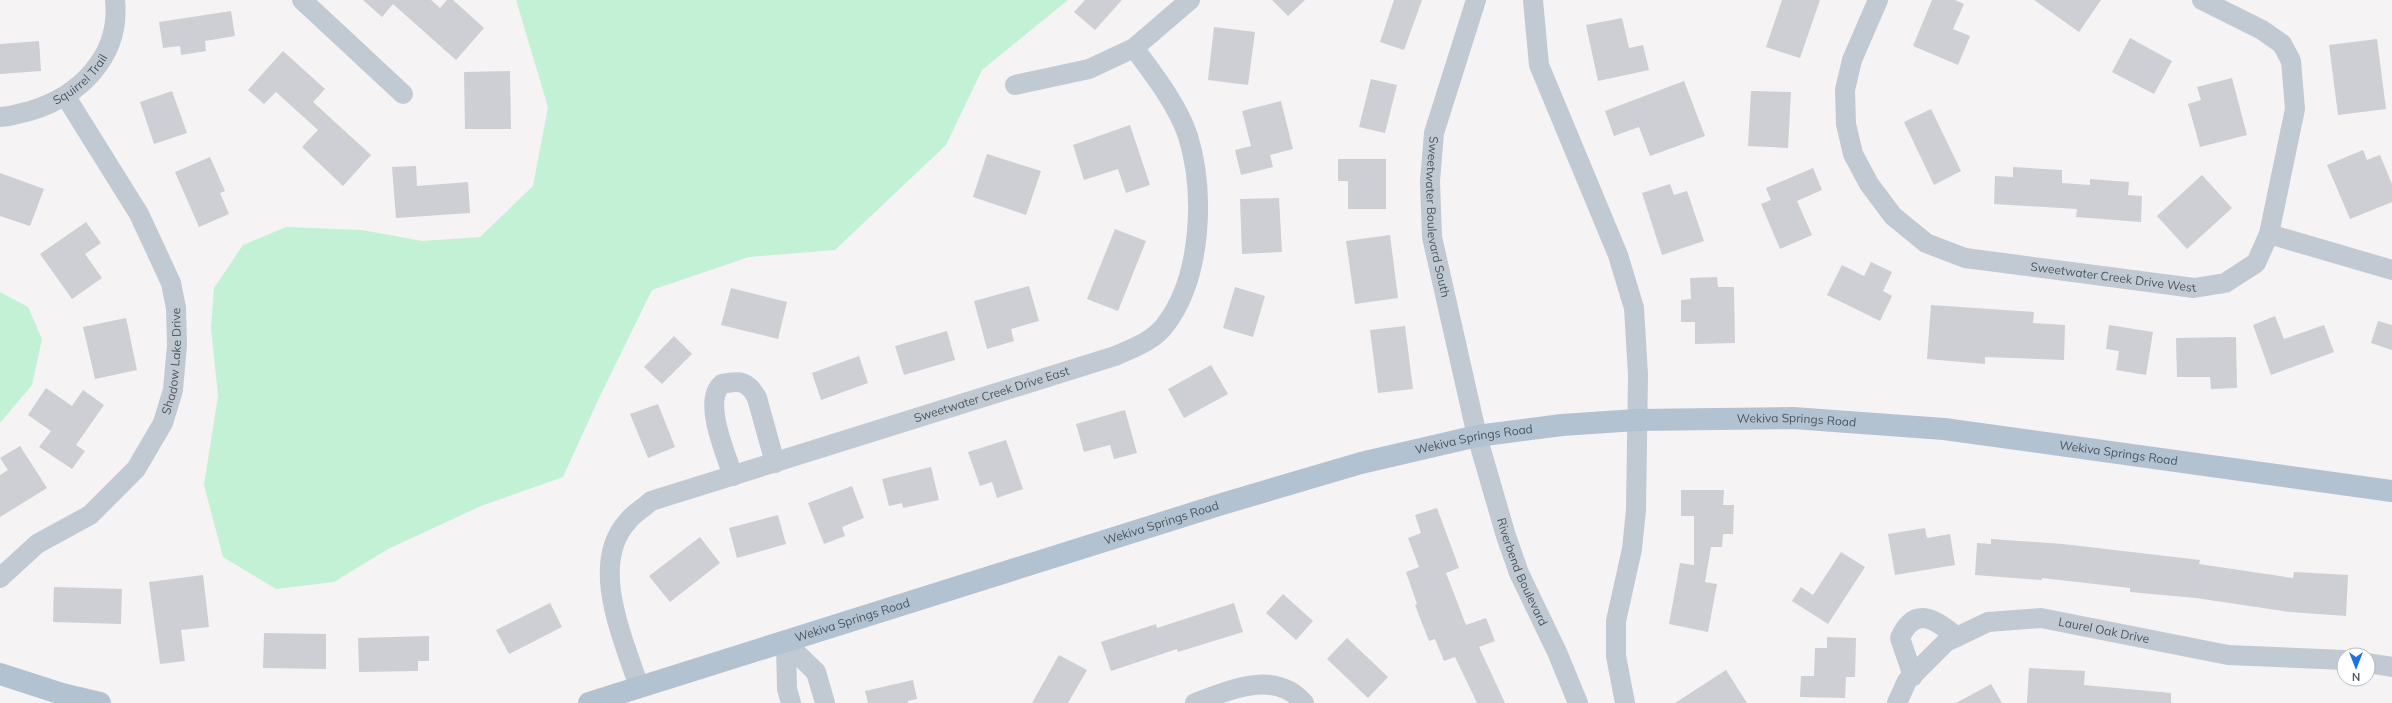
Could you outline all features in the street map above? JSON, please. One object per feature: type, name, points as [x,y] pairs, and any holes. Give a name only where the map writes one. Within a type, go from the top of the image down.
[{"type":"main road","name":"Wekiva Springs Road","points":[[589,703],[786,643],[1222,504],[1361,463],[1477,436],[1562,425],[1636,420],[1793,418],[1944,429],[2392,491]]},
{"type":"main road","points":[[0,674],[62,694],[100,703]]},
{"type":"street","name":"Squirrel Trail","points":[[0,117],[43,107],[66,97],[85,81],[104,56],[114,33],[115,0]]},
{"type":"street","points":[[302,0],[402,94]]},
{"type":"street","points":[[1015,85],[1089,69],[1134,48],[1190,0]]},
{"type":"street","name":"Sweetwater Boulevard South","points":[[1476,0],[1434,132],[1430,181],[1432,237],[1477,436]]},
{"type":"street","points":[[1533,0],[1539,65],[1618,255],[1634,308],[1638,375],[1636,420],[1636,510],[1632,549],[1616,621],[1616,656],[1625,703]]},
{"type":"street","name":"Sweetwater Creek Drive West","points":[[1878,0],[1852,60],[1848,75],[1845,90],[1846,124],[1853,154],[1869,184],[1893,216],[1926,243],[1965,258],[2194,288],[2225,283],[2256,262],[2269,234],[2295,109],[2295,87],[2291,61],[2282,44],[2262,30],[2202,0]]},
{"type":"street","name":"Sweetwater Creek Drive East","points":[[639,687],[612,603],[609,573],[614,544],[627,521],[651,501],[1115,356],[1144,343],[1166,324],[1187,286],[1197,239],[1197,186],[1188,136],[1168,96],[1134,48]]},
{"type":"street","name":"Shadow Lake Drive","points":[[0,578],[37,544],[90,515],[136,469],[163,423],[173,390],[177,345],[176,308],[171,283],[139,214],[66,97]]},
{"type":"street","points":[[2269,234],[2392,270]]},
{"type":"street","points":[[733,476],[714,414],[714,395],[722,384],[740,381],[747,384],[753,391],[757,398],[775,463]]},
{"type":"street","name":"Riverbend Boulevard","points":[[1477,436],[1519,573],[1557,652],[1578,703]]},
{"type":"street","points":[[1913,676],[1900,638],[1911,622],[1922,617],[1939,622],[1957,637]]},
{"type":"street","name":"Laurel Oak Drive","points":[[1897,703],[1908,681],[1946,642],[1988,622],[2041,618],[2228,655],[2336,660]]},
{"type":"street","points":[[786,643],[787,689],[791,703]]},
{"type":"street","points":[[786,643],[816,672],[825,703]]},
{"type":"street","points":[[2376,664],[2392,667]]},
{"type":"street","points":[[1195,703],[1238,687],[1265,684],[1284,687],[1304,703]]},
{"type":"green space","points":[[516,0],[1068,0],[982,70],[946,145],[835,250],[749,257],[652,290],[599,398],[563,477],[481,506],[388,549],[334,582],[276,589],[223,557],[204,485],[218,396],[211,327],[214,288],[243,245],[286,227],[362,230],[422,241],[480,237],[533,186],[548,107]]},
{"type":"green space","points":[[0,292],[28,307],[42,339],[32,385],[0,423]]},
{"type":"building","points":[[363,0],[431,0],[440,8],[447,0],[453,0],[484,28],[456,60],[393,4],[382,17]]},
{"type":"building","points":[[1085,0],[1122,0],[1095,30],[1074,12]]},
{"type":"building","points":[[1272,0],[1305,0],[1288,16]]},
{"type":"building","points":[[1394,0],[1422,0],[1404,50],[1380,42]]},
{"type":"building","points":[[1782,0],[1820,0],[1800,58],[1766,47]]},
{"type":"building","points":[[1932,0],[1955,0],[1964,4],[1953,29],[1970,36],[1958,65],[1913,46]]},
{"type":"building","points":[[2034,0],[2101,0],[2079,32]]},
{"type":"building","points":[[231,11],[235,36],[205,41],[206,51],[181,55],[180,46],[163,48],[159,22]]},
{"type":"building","points":[[1622,18],[1629,48],[1643,45],[1649,70],[1598,81],[1586,25]]},
{"type":"building","points":[[1214,27],[1255,32],[1248,85],[1208,80]]},
{"type":"building","points":[[2130,38],[2172,61],[2154,94],[2112,72]]},
{"type":"building","points":[[2377,39],[2386,109],[2338,115],[2329,45]]},
{"type":"building","points":[[39,41],[41,71],[0,74],[0,44]]},
{"type":"building","points":[[283,51],[325,89],[313,102],[371,155],[343,186],[302,147],[318,130],[276,92],[264,104],[248,90]]},
{"type":"building","points":[[510,71],[511,129],[465,129],[464,72]]},
{"type":"building","points":[[2232,78],[2247,135],[2200,147],[2188,104],[2201,100],[2197,87]]},
{"type":"building","points":[[1371,79],[1397,85],[1385,133],[1359,127]]},
{"type":"building","points":[[1684,81],[1705,136],[1650,156],[1639,127],[1614,136],[1605,111]]},
{"type":"building","points":[[172,91],[187,133],[154,144],[140,102]]},
{"type":"building","points":[[1751,91],[1791,92],[1788,148],[1748,146]]},
{"type":"building","points":[[1281,101],[1293,149],[1270,155],[1273,167],[1241,175],[1235,150],[1251,146],[1242,111]]},
{"type":"building","points":[[1931,109],[1961,171],[1934,185],[1904,122]]},
{"type":"building","points":[[1130,125],[1150,185],[1126,193],[1118,169],[1084,180],[1073,145]]},
{"type":"building","points":[[2363,150],[2367,160],[2380,155],[2392,184],[2392,202],[2350,219],[2327,165]]},
{"type":"building","points":[[987,154],[1041,171],[1026,215],[973,197]]},
{"type":"building","points":[[210,157],[225,191],[220,193],[229,214],[199,227],[175,172]]},
{"type":"building","points":[[1338,159],[1386,159],[1386,209],[1348,209],[1348,181],[1338,181]]},
{"type":"building","points":[[416,166],[417,186],[468,182],[470,213],[396,218],[392,167]]},
{"type":"building","points":[[2013,167],[2062,170],[2062,183],[2090,185],[2090,179],[2129,182],[2128,195],[2142,196],[2141,222],[2076,217],[2077,209],[1994,204],[1995,176],[2013,177]]},
{"type":"building","points":[[1813,168],[1822,190],[1797,201],[1812,235],[1780,249],[1761,204],[1771,200],[1766,188]]},
{"type":"building","points":[[0,173],[44,189],[30,226],[0,216]]},
{"type":"building","points":[[2202,175],[2232,208],[2187,249],[2157,216]]},
{"type":"building","points":[[1670,184],[1674,195],[1687,191],[1704,241],[1662,255],[1642,193]]},
{"type":"building","points":[[1279,198],[1282,252],[1242,254],[1240,199]]},
{"type":"building","points":[[86,222],[101,243],[85,254],[102,278],[72,299],[40,254]]},
{"type":"building","points":[[1115,229],[1146,241],[1118,311],[1087,299]]},
{"type":"building","points":[[1390,235],[1398,298],[1355,304],[1346,241]]},
{"type":"building","points":[[1871,262],[1892,272],[1883,291],[1892,296],[1880,321],[1827,295],[1842,265],[1864,276]]},
{"type":"building","points":[[1717,277],[1718,287],[1734,287],[1735,343],[1695,344],[1695,322],[1681,322],[1681,300],[1691,299],[1690,278]]},
{"type":"building","points":[[1029,286],[1039,321],[1011,329],[1014,341],[987,349],[974,301]]},
{"type":"building","points":[[1235,287],[1265,296],[1253,337],[1223,328]]},
{"type":"building","points":[[731,288],[787,302],[778,339],[721,325]]},
{"type":"building","points":[[1931,305],[2034,312],[2033,323],[2065,325],[2064,360],[1985,357],[1985,364],[1927,359]]},
{"type":"building","points":[[2275,316],[2284,339],[2324,325],[2334,352],[2271,375],[2253,325]]},
{"type":"building","points":[[126,318],[137,370],[95,379],[83,327]]},
{"type":"building","points":[[2378,321],[2392,325],[2392,350],[2371,343]]},
{"type":"building","points":[[2109,325],[2153,332],[2146,375],[2116,370],[2119,351],[2106,349]]},
{"type":"building","points":[[1405,326],[1413,389],[1378,393],[1370,330]]},
{"type":"building","points":[[947,331],[955,360],[904,375],[895,346]]},
{"type":"building","points":[[674,336],[692,354],[662,384],[644,367]]},
{"type":"building","points":[[2236,337],[2237,388],[2211,389],[2210,377],[2177,377],[2176,338]]},
{"type":"building","points":[[859,356],[868,383],[821,400],[812,373]]},
{"type":"building","points":[[1211,365],[1228,394],[1184,418],[1168,389]]},
{"type":"building","points":[[46,388],[72,406],[83,390],[104,405],[76,445],[85,451],[72,469],[39,447],[51,431],[28,415]]},
{"type":"building","points":[[658,404],[675,447],[648,458],[630,414]]},
{"type":"building","points":[[1125,410],[1137,453],[1114,459],[1110,445],[1084,452],[1076,424]]},
{"type":"building","points":[[1006,440],[1023,489],[997,498],[992,482],[980,486],[968,452]]},
{"type":"building","points":[[20,446],[47,488],[0,517],[0,475],[8,470],[0,458]]},
{"type":"building","points":[[931,467],[939,500],[903,508],[902,503],[889,506],[882,479]]},
{"type":"building","points":[[852,486],[864,518],[842,527],[845,536],[824,544],[808,503]]},
{"type":"building","points":[[1681,490],[1724,490],[1723,505],[1734,505],[1733,534],[1723,534],[1722,547],[1711,547],[1705,582],[1717,584],[1708,632],[1669,624],[1680,563],[1694,565],[1694,516],[1681,516]]},
{"type":"building","points":[[1437,508],[1459,568],[1446,573],[1466,625],[1486,618],[1495,641],[1479,647],[1505,703],[1477,703],[1455,657],[1444,661],[1435,639],[1429,641],[1415,605],[1417,604],[1406,572],[1419,567],[1408,538],[1421,533],[1415,515]]},
{"type":"building","points":[[778,515],[786,544],[737,558],[729,528]]},
{"type":"building","points":[[1925,528],[1927,538],[1950,534],[1955,565],[1895,575],[1888,534]]},
{"type":"building","points":[[700,537],[720,563],[670,602],[649,576]]},
{"type":"building","points":[[1991,539],[2063,544],[2200,560],[2199,564],[2293,578],[2294,572],[2348,575],[2346,616],[2290,612],[2196,598],[2130,592],[2130,588],[2042,578],[2042,580],[1975,575],[1977,543],[1991,544]]},
{"type":"building","points":[[1841,552],[1865,567],[1828,624],[1792,601],[1801,587],[1813,595]]},
{"type":"building","points":[[203,575],[209,627],[181,630],[185,661],[160,664],[149,582]]},
{"type":"building","points":[[54,587],[122,589],[121,624],[53,622]]},
{"type":"building","points":[[1283,594],[1313,621],[1296,640],[1266,613]]},
{"type":"building","points":[[550,603],[562,627],[509,654],[496,630]]},
{"type":"building","points":[[1234,603],[1243,632],[1178,652],[1177,649],[1111,671],[1101,642],[1156,624],[1157,628]]},
{"type":"building","points":[[264,633],[326,634],[326,669],[263,668]]},
{"type":"building","points":[[429,636],[429,661],[418,661],[418,671],[359,672],[358,638]]},
{"type":"building","points":[[1827,637],[1856,638],[1855,677],[1846,677],[1845,698],[1800,697],[1801,676],[1814,676],[1815,648],[1827,648]]},
{"type":"building","points":[[1347,638],[1388,677],[1368,698],[1327,659]]},
{"type":"building","points":[[1059,655],[1087,670],[1068,703],[1032,703]]},
{"type":"building","points":[[2029,668],[2085,671],[2084,685],[2171,693],[2171,703],[2027,703]]},
{"type":"building","points":[[1726,670],[1747,703],[1675,703]]},
{"type":"building","points":[[913,680],[917,699],[908,701],[908,703],[868,703],[865,691]]},
{"type":"building","points":[[1991,684],[2002,703],[1956,703]]}]
